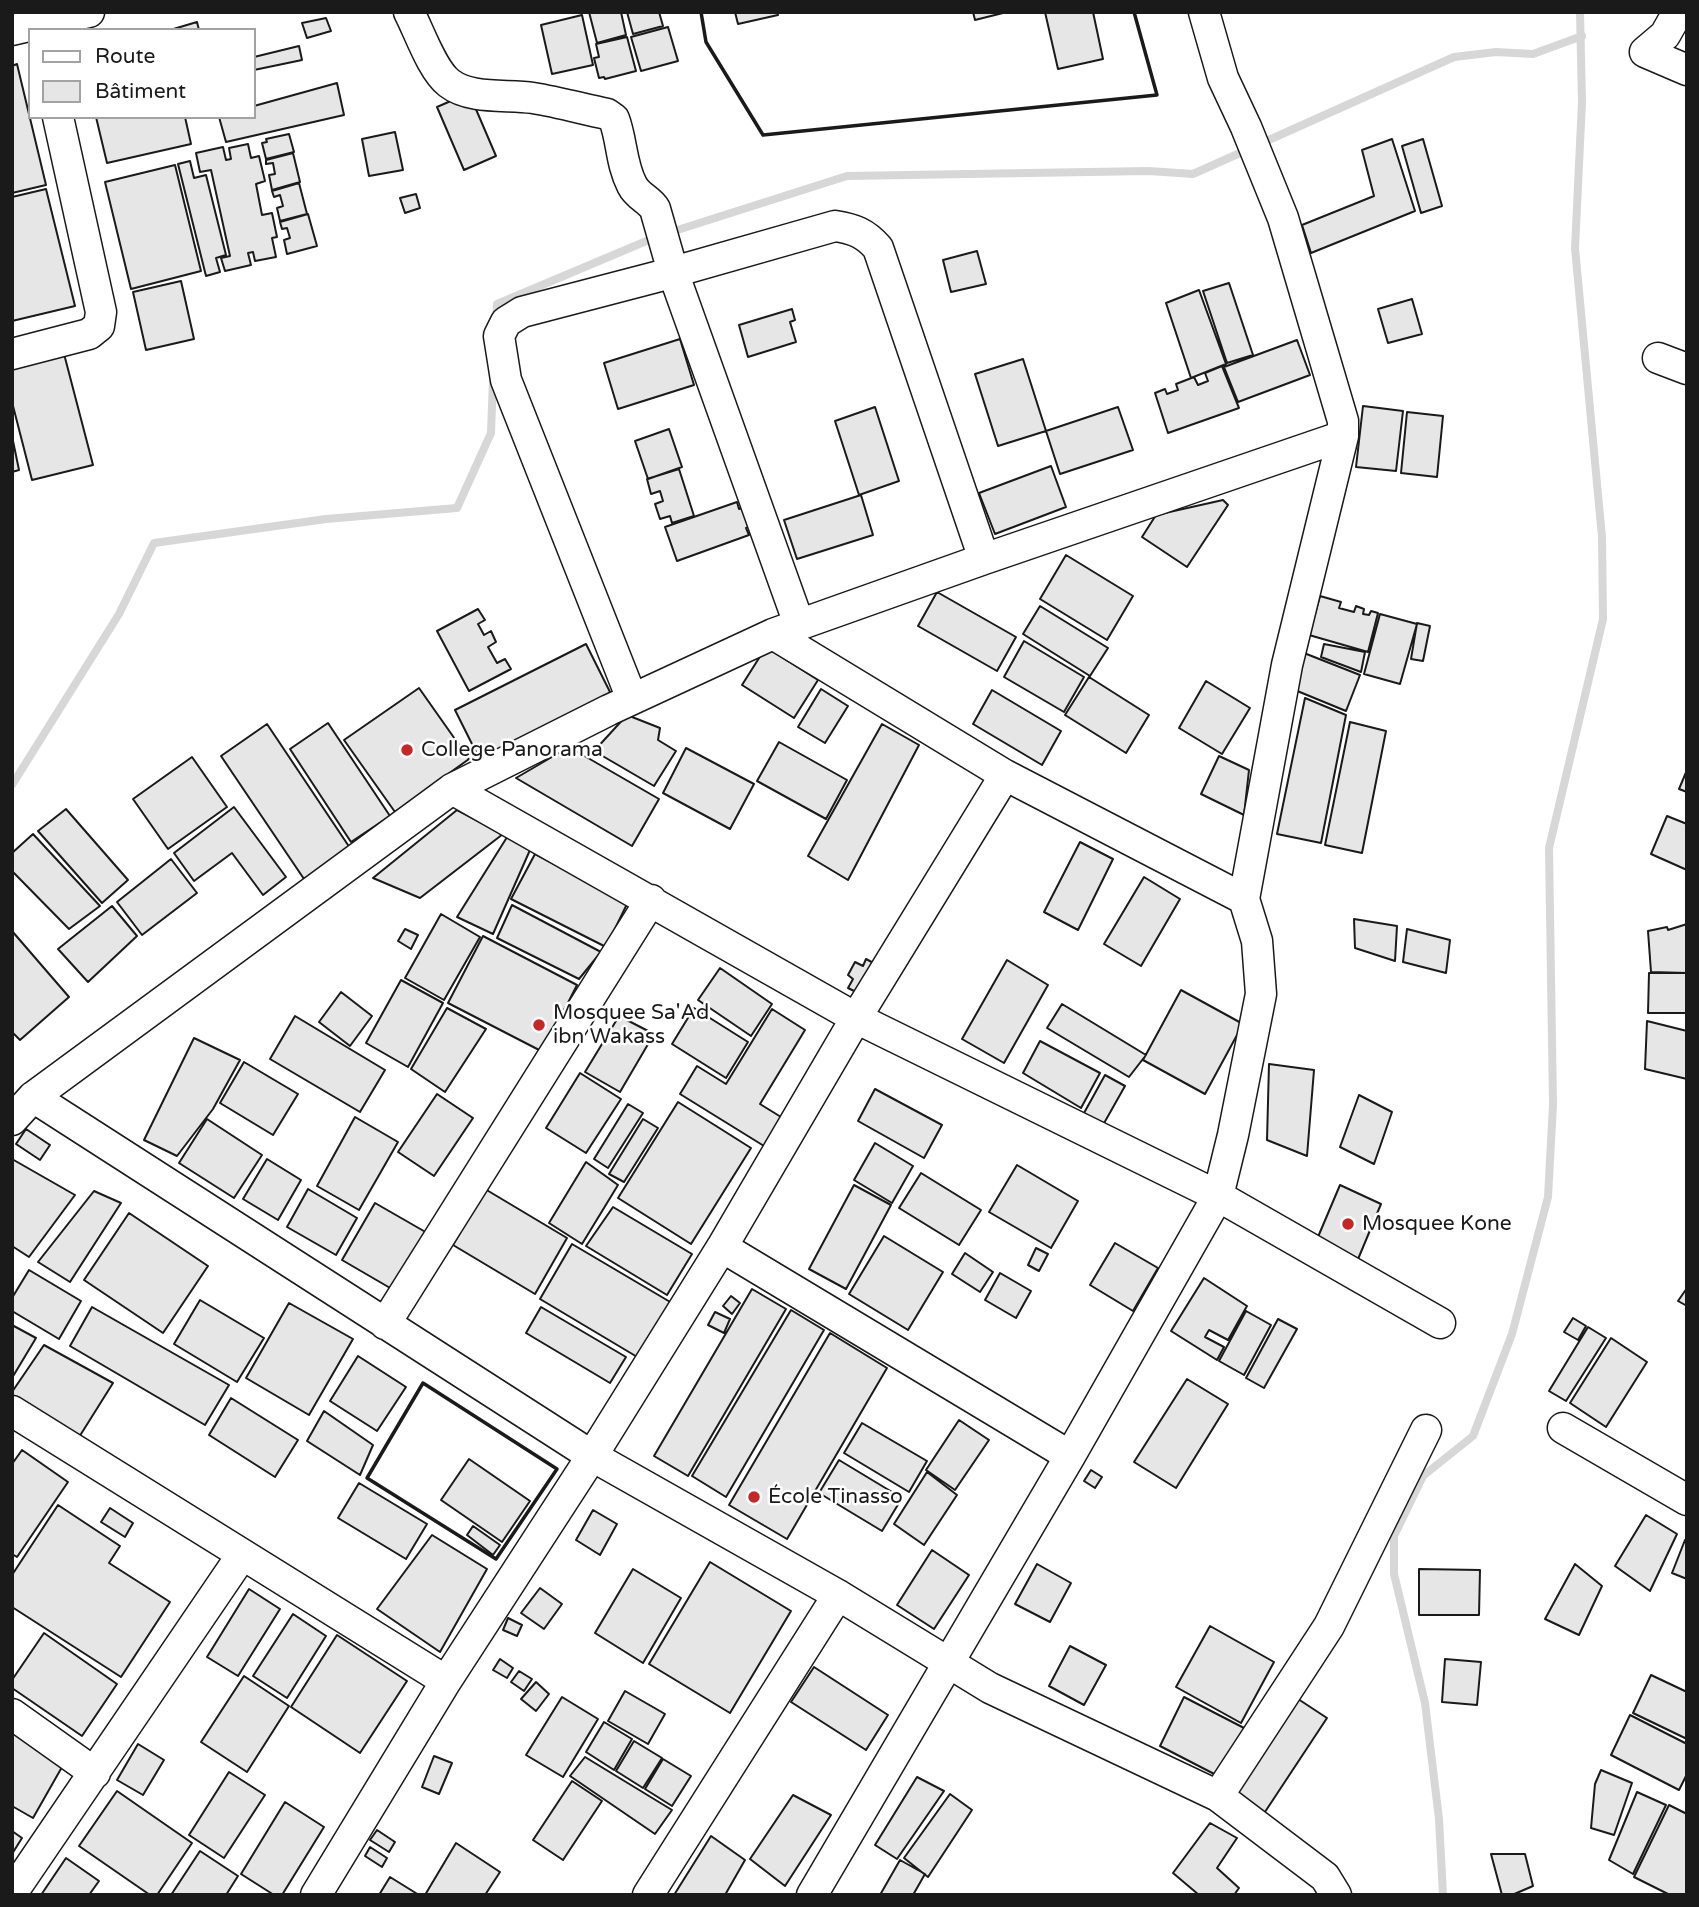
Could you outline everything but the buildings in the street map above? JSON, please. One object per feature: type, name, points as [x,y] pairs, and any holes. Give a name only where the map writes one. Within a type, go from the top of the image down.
[{"type":"street","points":[[31,24],[89,12]]},
{"type":"street","points":[[409,12],[440,73],[449,83],[474,93],[533,99],[607,114],[614,118],[625,169],[639,196],[650,202],[655,209],[786,629],[1005,775],[1244,899]]},
{"type":"street","points":[[812,1895],[1070,1456],[1218,1196],[1233,1135],[1261,994],[1257,941],[1244,899],[1287,665],[1343,436],[1343,421],[1283,218],[1247,127],[1223,78],[1204,12]]},
{"type":"street","points":[[1678,12],[1665,35],[1645,52],[1687,70]]},
{"type":"street","points":[[12,354],[89,334],[99,326],[101,312],[58,119]]},
{"type":"street","points":[[632,699],[506,380],[499,336],[506,322],[522,312],[835,226],[867,235],[878,248],[984,559]]},
{"type":"street","points":[[1658,358],[1687,369]]},
{"type":"street","points":[[12,1120],[33,1097],[452,789],[632,699],[786,629],[1343,436]]},
{"type":"street","points":[[316,1895],[446,1681],[592,1456],[722,1247],[856,1018],[1005,775]]},
{"type":"street","points":[[452,789],[856,1018],[1218,1196],[1440,1323]]},
{"type":"street","points":[[386,1324],[650,900]]},
{"type":"street","points":[[33,1097],[592,1456],[838,1595],[990,1688],[1217,1796],[1325,1877],[1336,1895]]},
{"type":"street","points":[[722,1247],[1070,1456]]},
{"type":"street","points":[[12,1411],[446,1681]]},
{"type":"street","points":[[1563,1428],[1685,1493]]},
{"type":"street","points":[[1217,1796],[1329,1626],[1426,1430]]},
{"type":"street","points":[[12,1893],[242,1555]]},
{"type":"street","points":[[648,1895],[838,1595]]},
{"type":"street","points":[[12,1714],[95,1773]]},
{"type":"waterway","points":[[1443,1895],[1439,1819],[1425,1703],[1394,1574],[1394,1536],[1423,1476],[1473,1436],[1512,1334],[1548,1197],[1553,1105],[1549,848],[1603,619],[1602,537],[1575,248],[1582,102],[1580,12]]},
{"type":"waterway","points":[[668,233],[847,176],[1149,171],[1193,174],[1454,57],[1496,52],[1533,54],[1582,36]]},
{"type":"waterway","points":[[496,321],[497,304],[656,237]]},
{"type":"waterway","points":[[12,785],[119,614],[154,543],[326,519],[457,508],[491,433],[493,379]]},
{"type":"wall","points":[[701,12],[706,42],[763,135],[1157,95],[1134,12]]},
{"type":"wall","points":[[423,1383],[557,1469],[496,1559],[367,1478],[423,1383]]},
{"type":"place","name":"College Panorama","points":[[407,750]]},
{"type":"place","name":"Mosquee Sa'Ad ibn Wakass","points":[[539,1025]]},
{"type":"place","name":"Mosquee Kone","points":[[1348,1224]]},
{"type":"place","name":"École Tinasso","points":[[754,1497]]}]
